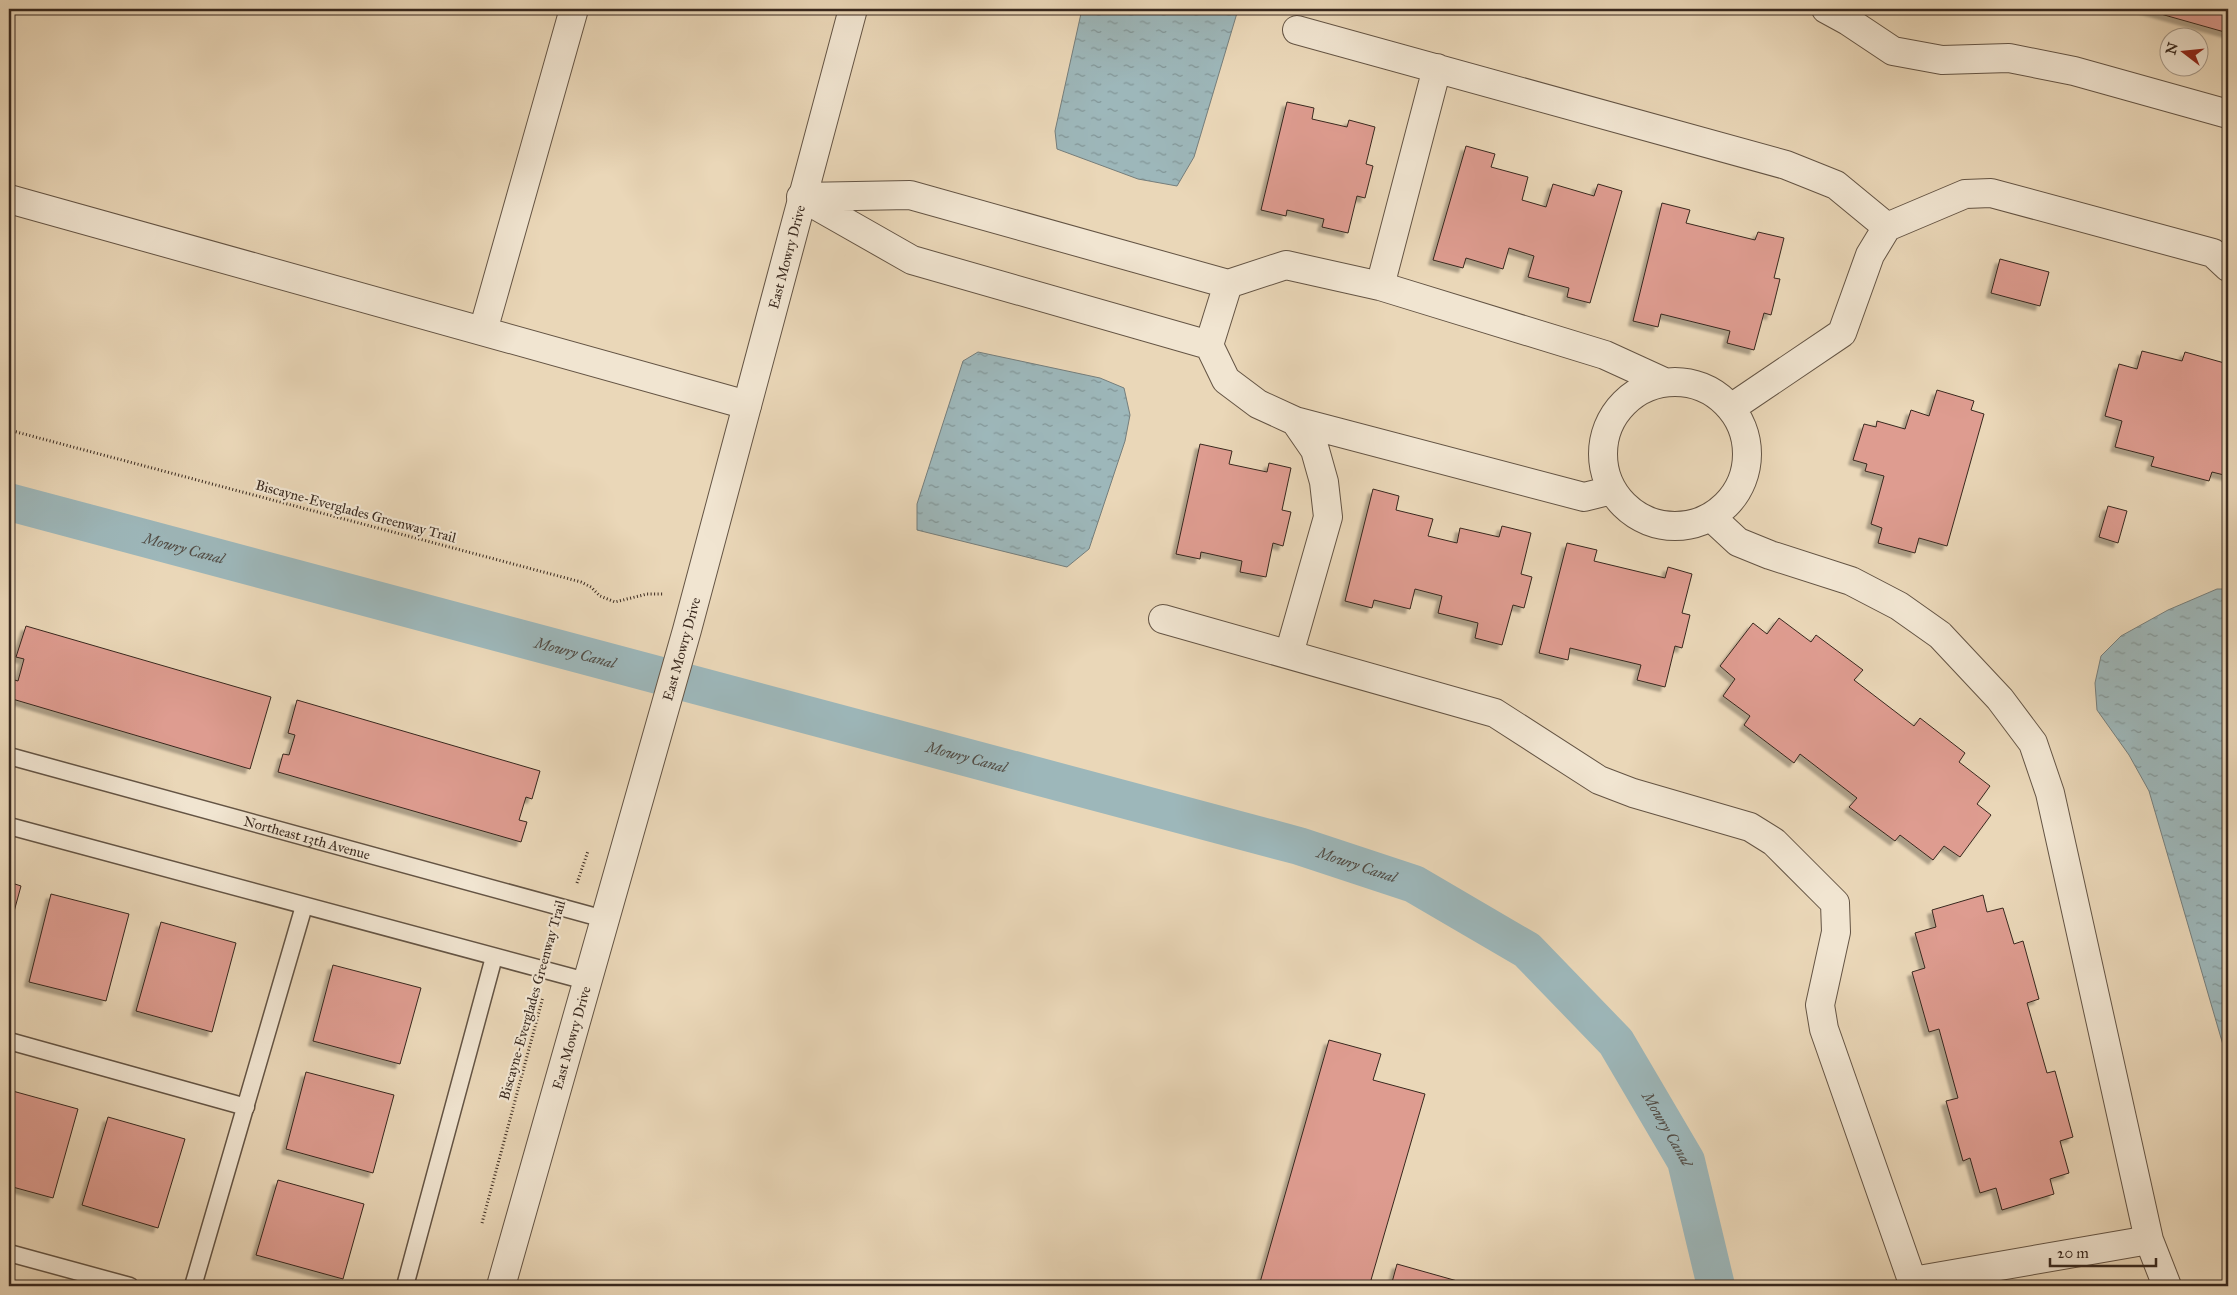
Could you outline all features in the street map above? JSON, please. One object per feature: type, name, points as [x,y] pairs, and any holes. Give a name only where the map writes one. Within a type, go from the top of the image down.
[{"type":"street","points":[[483,331],[574,9]]},
{"type":"street","name":"East Mowry Drive","points":[[501,1286],[687,630],[801,197],[853,9]]},
{"type":"street","points":[[1826,9],[1848,21],[1893,51],[1942,60],[2009,58],[2074,71],[2228,114]]},
{"type":"street","points":[[1296,30],[1786,165],[1836,185],[1887,227]]},
{"type":"street","points":[[1380,286],[1437,68]]},
{"type":"street","points":[[1732,408],[1842,333],[1870,255],[1887,227],[1965,194],[1991,194],[2213,253],[2228,267]]},
{"type":"street","points":[[801,197],[910,195],[1228,284],[1286,265],[1380,286],[1605,355],[1664,382]]},
{"type":"street","points":[[801,197],[912,260],[1209,345]]},
{"type":"street","points":[[9,199],[747,405]]},
{"type":"street","points":[[1228,284],[1209,345],[1226,380],[1258,404],[1295,421],[1584,498],[1612,490]]},
{"type":"street","points":[[1664,382],[1689,382],[1712,391],[1732,408],[1744,429],[1748,454],[1743,479],[1731,500],[1711,517],[1690,525],[1667,526],[1646,520],[1626,508],[1612,490],[1604,468],[1603,445],[1610,422],[1623,403],[1642,389],[1664,382]]},
{"type":"street","points":[[1289,654],[1328,517],[1324,482],[1315,450],[1295,421]]},
{"type":"street","points":[[1711,517],[1738,542],[1770,555],[1851,581],[1899,606],[1940,635],[1977,672],[2033,743],[2050,793],[2149,1240],[2168,1286]]},
{"type":"street","points":[[1163,619],[1495,713],[1599,780],[1633,793],[1750,827],[1774,842],[1835,903],[1836,932],[1820,1004],[1824,1029],[1913,1284],[2149,1240]]},
{"type":"lane","name":"Northeast 13th Avenue","points":[[9,756],[604,919]]},
{"type":"lane","points":[[9,826],[494,958],[586,981]]},
{"type":"lane","points":[[193,1286],[304,906]]},
{"type":"lane","points":[[405,1286],[494,958]]},
{"type":"lane","points":[[9,1041],[246,1106]]},
{"type":"lane","points":[[9,1253],[130,1286]]},
{"type":"path","name":"Biscayne-Everglades Greenway Trail","points":[[9,430],[581,582],[591,587],[600,596],[615,602],[647,594],[668,595]]},
{"type":"path","name":"Biscayne-Everglades Greenway Trail","points":[[568,908],[591,844]]},
{"type":"path","name":"Biscayne-Everglades Greenway Trail","points":[[481,1229],[550,972]]},
{"type":"water","points":[[1082,9],[1237,9],[1194,157],[1177,186],[1138,179],[1057,149],[1055,131]]},
{"type":"water","points":[[978,352],[1100,378],[1124,388],[1130,415],[1125,441],[1089,549],[1067,567],[917,530],[917,504],[963,361]]},
{"type":"water","points":[[2217,589],[2228,589],[2228,1062],[2149,791],[2129,755],[2097,710],[2095,683],[2101,656],[2121,636],[2168,610]]},
{"type":"building","points":[[2143,9],[2228,9],[2228,33]]},
{"type":"building","points":[[1287,102],[1314,108],[1312,119],[1347,127],[1349,120],[1375,127],[1366,164],[1373,166],[1365,198],[1357,196],[1348,233],[1322,227],[1324,219],[1287,210],[1286,216],[1261,210]]},
{"type":"building","points":[[1466,146],[1495,154],[1491,167],[1528,177],[1522,200],[1546,207],[1553,184],[1594,196],[1598,184],[1622,191],[1590,303],[1567,297],[1569,288],[1528,277],[1534,256],[1509,248],[1503,269],[1466,258],[1463,268],[1433,260]]},
{"type":"building","points":[[1662,203],[1690,210],[1686,223],[1755,240],[1758,232],[1784,238],[1774,278],[1780,279],[1771,315],[1764,313],[1754,350],[1727,343],[1730,331],[1661,314],[1658,327],[1633,321]]},
{"type":"building","points":[[2000,259],[2049,272],[2040,306],[1991,293]]},
{"type":"building","points":[[2142,351],[2182,361],[2185,352],[2228,364],[2228,476],[2212,472],[2209,481],[2151,466],[2154,457],[2115,447],[2122,421],[2105,416],[2119,364],[2137,369]]},
{"type":"building","points":[[1937,390],[1974,401],[1971,410],[1984,414],[1947,546],[1919,538],[1915,553],[1878,543],[1882,528],[1871,524],[1884,476],[1865,471],[1867,464],[1853,460],[1864,424],[1876,427],[1877,421],[1905,429],[1911,410],[1929,416]]},
{"type":"building","points":[[1200,444],[1232,451],[1229,464],[1267,472],[1269,463],[1291,468],[1282,510],[1291,512],[1283,546],[1273,543],[1266,577],[1240,572],[1242,561],[1201,552],[1200,559],[1176,554]]},
{"type":"building","points":[[1373,489],[1399,496],[1396,510],[1433,519],[1428,536],[1457,543],[1460,528],[1499,537],[1502,526],[1531,533],[1521,574],[1532,577],[1524,608],[1513,605],[1502,645],[1475,638],[1478,623],[1438,613],[1442,596],[1415,589],[1410,609],[1374,600],[1372,608],[1345,601]]},
{"type":"building","points":[[2108,506],[2127,511],[2118,543],[2099,537]]},
{"type":"building","points":[[1567,543],[1597,550],[1594,561],[1665,578],[1668,567],[1692,574],[1682,613],[1690,615],[1682,648],[1675,646],[1665,687],[1637,680],[1641,665],[1570,648],[1568,660],[1539,653]]},
{"type":"building","points":[[1779,618],[1811,642],[1816,635],[1863,670],[1854,680],[1914,726],[1920,718],[1965,753],[1959,762],[1990,786],[1977,804],[1991,815],[1960,857],[1944,846],[1933,860],[1900,835],[1895,841],[1849,807],[1857,798],[1800,754],[1794,763],[1744,725],[1750,716],[1723,696],[1735,679],[1720,666],[1753,623],[1767,634]]},
{"type":"building","points":[[26,626],[271,697],[250,769],[9,698],[11,679],[18,681],[24,659],[16,657]]},
{"type":"building","points":[[297,700],[540,771],[532,799],[526,797],[519,820],[527,822],[521,842],[278,772],[283,754],[289,755],[295,735],[288,733]]},
{"type":"building","points":[[9,882],[21,886],[9,930]]},
{"type":"building","points":[[51,894],[129,914],[106,1001],[29,982]]},
{"type":"building","points":[[1983,895],[1987,912],[2003,908],[2014,944],[2023,941],[2039,999],[2027,1003],[2047,1073],[2055,1071],[2073,1137],[2060,1141],[2069,1173],[2050,1179],[2054,1194],[2002,1210],[1996,1188],[1980,1193],[1970,1158],[1963,1161],[1946,1101],[1958,1098],[1939,1029],[1929,1032],[1912,972],[1925,968],[1915,933],[1936,927],[1932,910]]},
{"type":"building","points":[[161,922],[236,943],[212,1032],[136,1011]]},
{"type":"building","points":[[333,965],[421,988],[400,1064],[313,1041]]},
{"type":"building","points":[[1329,1040],[1381,1054],[1373,1080],[1425,1094],[1371,1280],[1391,1286],[1259,1286]]},
{"type":"building","points":[[306,1072],[394,1095],[373,1173],[286,1149]]},
{"type":"building","points":[[9,1090],[78,1109],[53,1198],[9,1186]]},
{"type":"building","points":[[108,1117],[185,1139],[158,1228],[82,1205]]},
{"type":"building","points":[[278,1180],[364,1204],[343,1279],[256,1255]]},
{"type":"building","points":[[1397,1264],[1475,1286],[1391,1286]]},
{"type":"waterway","name":"Mowry Canal","points":[[9,502],[1299,846],[1414,884],[1527,950],[1616,1042],[1686,1161],[1716,1286]]}]
